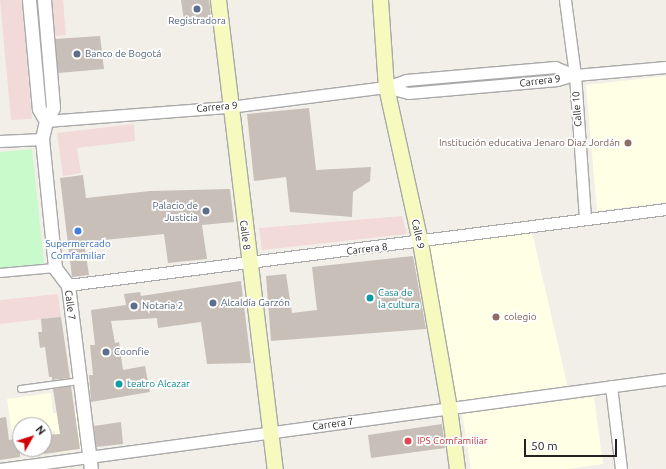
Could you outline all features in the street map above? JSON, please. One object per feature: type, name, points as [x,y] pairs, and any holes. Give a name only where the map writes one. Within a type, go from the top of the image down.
[{"type":"main road","name":"Calle 8","points":[[218,0],[229,107],[275,469]]},
{"type":"main road","name":"Calle 9","points":[[380,0],[386,87],[420,242],[449,408],[457,469]]},
{"type":"street","points":[[29,0],[39,109],[46,121]]},
{"type":"street","points":[[0,273],[55,268],[42,139],[46,121],[54,108],[44,0]]},
{"type":"street","name":"Calle 10","points":[[565,0],[575,76],[586,219]]},
{"type":"street","name":"Carrera 9","points":[[46,121],[229,107],[386,87],[406,80],[517,70],[555,67],[575,76]]},
{"type":"street","name":"Carrera 9","points":[[386,87],[408,93],[557,80],[575,76],[666,67]]},
{"type":"street","points":[[517,70],[517,84]]},
{"type":"street","points":[[460,75],[462,88]]},
{"type":"street","points":[[0,141],[42,139]]},
{"type":"street","name":"Carrera 8","points":[[68,285],[420,242],[666,209]]},
{"type":"street","name":"Calle 7","points":[[55,268],[68,285],[90,463]]},
{"type":"street","name":"Carrera 7","points":[[0,468],[90,463],[270,432],[666,379]]},
{"type":"street","points":[[611,386],[621,469]]},
{"type":"lane","points":[[22,389],[80,381]]},
{"type":"shaded area","points":[[0,0],[22,0],[32,119],[11,120]]},
{"type":"shaded area","points":[[46,0],[63,0],[66,35],[48,37]]},
{"type":"shaded area","name":"Institución educativa Jenaro Diaz Jordán","points":[[666,76],[666,202],[597,211],[586,85]]},
{"type":"shaded area","points":[[134,124],[135,141],[77,148],[81,173],[63,176],[57,133]]},
{"type":"shaded area","points":[[402,216],[407,234],[262,250],[259,228]]},
{"type":"shaded area","name":"colegio","points":[[532,232],[568,388],[456,405],[428,246]]},
{"type":"shaded area","points":[[58,294],[61,317],[0,324],[0,300]]},
{"type":"shaded area","points":[[51,393],[53,413],[79,410],[85,449],[58,453],[55,431],[52,431],[52,417],[12,417],[12,434],[7,399]]},
{"type":"shaded area","points":[[594,397],[603,464],[569,469],[471,469],[462,413]]},
{"type":"green space","points":[[32,149],[44,264],[0,268],[0,152]]},
{"type":"building","name":"Registradora","points":[[181,0],[209,0],[211,17],[184,20]]},
{"type":"building","name":"Banco de Bogotá","points":[[100,36],[104,69],[58,73],[55,39]]},
{"type":"building","points":[[309,108],[316,170],[371,167],[370,181],[353,192],[352,217],[290,212],[286,177],[254,181],[247,114]]},
{"type":"building","points":[[83,175],[86,198],[150,191],[230,189],[234,222],[202,225],[207,259],[168,263],[164,234],[84,242],[89,275],[72,277],[60,178]]},
{"type":"building","name":"Casa de la cultura","points":[[413,256],[426,329],[271,341],[266,276],[286,274],[292,313],[317,310],[312,267]]},
{"type":"building","points":[[241,281],[251,363],[207,364],[201,322],[158,328],[157,318],[111,321],[115,343],[119,342],[123,370],[145,366],[150,392],[91,402],[89,375],[93,375],[90,345],[95,345],[91,310],[126,305],[124,294],[140,292],[141,296]]},
{"type":"building","points":[[61,317],[70,378],[52,380],[52,377],[49,377],[45,347],[40,348],[38,332],[42,332],[41,319]]},
{"type":"building","points":[[71,386],[80,449],[52,453],[52,434],[60,434],[53,389]]},
{"type":"building","points":[[6,417],[9,440],[12,439],[12,457],[20,457],[0,460],[0,418]]},
{"type":"building","points":[[121,422],[123,444],[96,447],[94,426]]},
{"type":"building","name":"IPS Comfamiliar","points":[[442,424],[445,448],[371,458],[368,435]]},
{"type":"place","name":"Registradora","points":[[197,9]]},
{"type":"place","name":"Banco de Bogotá","points":[[77,54]]},
{"type":"place","name":"Institución educativa Jenaro Diaz Jordán","points":[[628,143]]},
{"type":"place","name":"Palacio de Justicia","points":[[206,211]]},
{"type":"place","name":"Supermercado Comfamiliar","points":[[78,231]]},
{"type":"place","name":"Casa de la cultura","points":[[370,298]]},
{"type":"place","name":"Alcaldía Garzón","points":[[213,303]]},
{"type":"place","name":"Notaria 2","points":[[134,306]]},
{"type":"place","name":"colegio","points":[[496,317]]},
{"type":"place","name":"Coonfie","points":[[106,352]]},
{"type":"place","name":"teatro Alcazar","points":[[119,384]]},
{"type":"place","name":"IPS Comfamiliar","points":[[408,441]]}]
